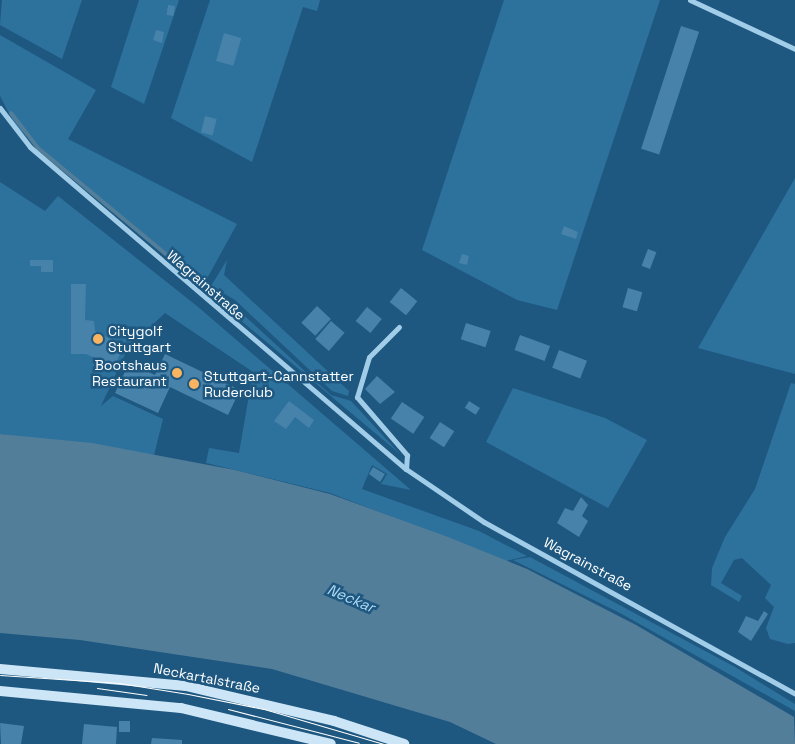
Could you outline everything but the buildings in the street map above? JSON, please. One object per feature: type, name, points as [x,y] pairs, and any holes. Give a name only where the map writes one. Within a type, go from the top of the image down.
[{"type":"main road","name":"Neckartalstraße","points":[[0,669],[186,686],[334,721],[404,744]]},
{"type":"main road","points":[[0,691],[182,708],[331,744]]},
{"type":"street","points":[[690,0],[795,50]]},
{"type":"street","name":"Wagrainstraße","points":[[0,108],[30,147],[406,469],[484,522],[763,674],[795,694]]},
{"type":"street","points":[[399,327],[370,357],[357,397],[407,455],[406,469]]},
{"type":"shaded area","points":[[2,0],[82,0],[62,59],[0,25]]},
{"type":"shaded area","points":[[139,0],[179,0],[144,104],[111,87]]},
{"type":"shaded area","points":[[210,0],[320,0],[317,11],[303,7],[252,162],[171,118]]},
{"type":"shaded area","points":[[504,0],[660,0],[557,310],[517,300],[422,250]]},
{"type":"shaded area","points":[[0,35],[96,90],[68,139],[237,224],[204,284],[231,305],[228,309],[16,127],[0,96]]},
{"type":"shaded area","points":[[795,178],[795,374],[698,348]]},
{"type":"shaded area","points":[[0,182],[45,211],[58,196],[197,306],[411,490],[381,484],[387,474],[372,465],[362,489],[479,531],[527,556],[506,561],[330,493],[206,463],[209,448],[239,453],[253,372],[165,313],[128,348],[101,406],[113,396],[163,419],[154,455],[0,434]]},
{"type":"shaded area","points":[[227,260],[224,275],[349,391],[348,396],[332,391],[235,300],[211,286]]},
{"type":"shaded area","points":[[236,308],[331,395],[351,401],[400,454],[232,313]]},
{"type":"shaded area","points":[[791,383],[795,384],[795,643],[788,644],[770,639],[766,628],[774,607],[765,598],[771,585],[742,558],[734,560],[721,583],[742,596],[739,602],[711,585],[712,568],[725,537],[755,489]]},
{"type":"shaded area","points":[[513,388],[605,418],[647,440],[608,508],[486,442]]},
{"type":"shaded area","points":[[530,557],[735,667],[795,704],[795,711],[620,613],[513,560]]},
{"type":"water","name":"Neckar","points":[[0,434],[92,443],[235,470],[330,494],[448,537],[527,569],[636,625],[794,717],[795,744],[496,744],[450,722],[272,669],[80,640],[0,633]]},
{"type":"waterway","points":[[11,113],[38,148],[227,305]]},
{"type":"tram line","points":[[0,675],[119,683],[188,694],[264,709],[384,744]]},
{"type":"tram line","points":[[97,688],[147,695]]},
{"type":"tram line","points":[[228,709],[359,743]]},
{"type":"place","name":"Citygolf Stuttgart","points":[[98,339]]},
{"type":"place","name":"Bootshaus Restaurant","points":[[177,373]]},
{"type":"place","name":"Stuttgart-Cannstatter Ruderclub","points":[[194,384]]}]
